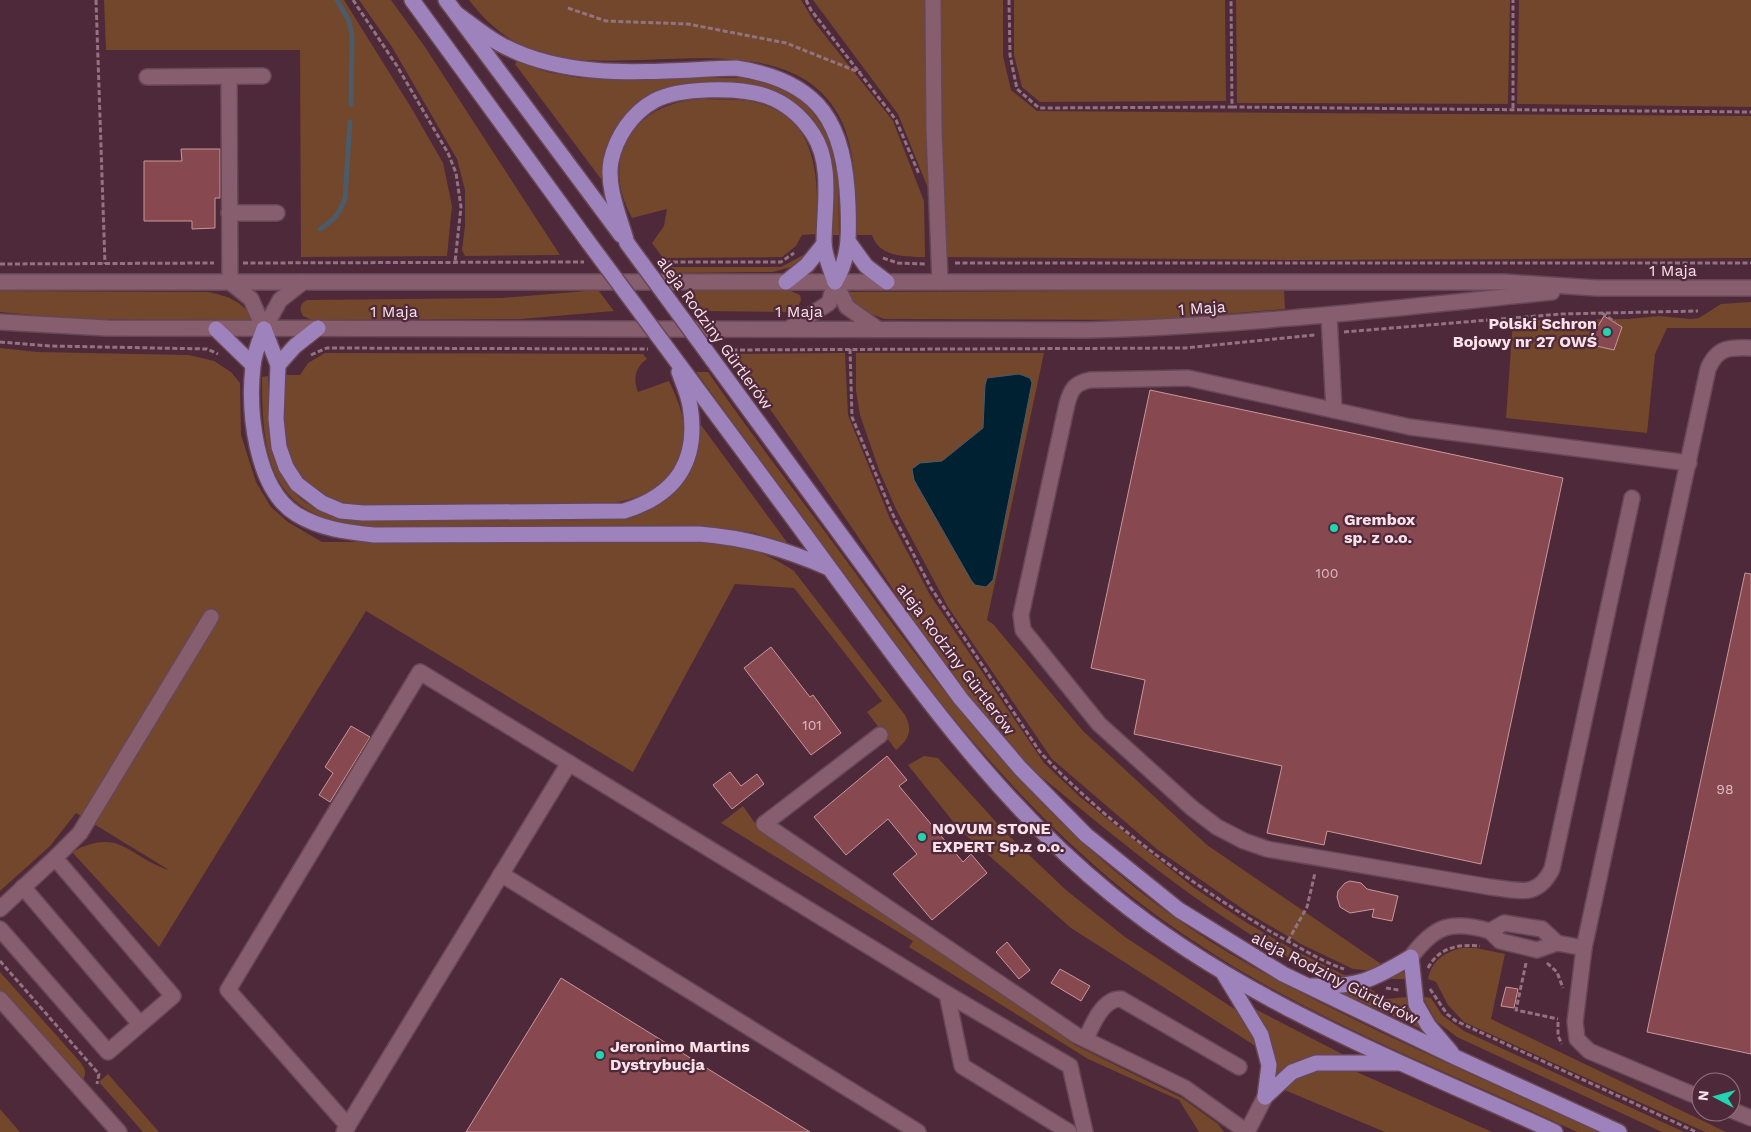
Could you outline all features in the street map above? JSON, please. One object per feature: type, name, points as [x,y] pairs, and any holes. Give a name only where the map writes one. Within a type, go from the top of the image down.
[{"type":"main road","points":[[412,0],[589,243],[949,729],[1032,822],[1111,894],[1178,943],[1224,972],[1334,1030],[1555,1132]]},
{"type":"main road","name":"aleja Rodziny Gürtlerów","points":[[446,0],[626,243],[717,354],[961,699],[995,741],[1052,802],[1130,872],[1179,910],[1231,944],[1307,986],[1455,1057],[1619,1132]]},
{"type":"main road","points":[[457,14],[500,44],[538,61],[577,69],[736,68],[762,72],[784,80],[802,90],[820,107],[835,128],[845,162],[850,244],[843,268],[835,282]]},
{"type":"main road","points":[[626,243],[610,178],[611,162],[616,143],[624,127],[654,101],[674,94],[697,91],[746,93],[766,96],[786,106],[802,118],[814,136],[822,157],[825,182],[824,244],[835,282]]},
{"type":"main road","points":[[786,282],[807,266],[824,244]]},
{"type":"main road","points":[[850,244],[866,266],[887,282]]},
{"type":"main road","points":[[278,365],[295,346],[318,328]]},
{"type":"main road","points":[[216,329],[253,365]]},
{"type":"main road","points":[[264,329],[278,365],[276,419],[279,448],[286,467],[297,484],[308,495],[341,510],[363,512],[624,511],[638,507],[660,495],[678,477],[687,462],[692,439],[690,405],[675,359]]},
{"type":"main road","points":[[264,329],[253,365],[254,428],[261,463],[278,496],[295,513],[315,524],[337,531],[374,535],[699,534],[735,537],[789,551],[830,568]]},
{"type":"main road","points":[[1307,986],[1344,986],[1372,980],[1411,957],[1416,1004],[1428,1025],[1455,1057]]},
{"type":"main road","points":[[1224,972],[1261,1035],[1269,1065],[1265,1097]]},
{"type":"main road","points":[[1265,1097],[1292,1072],[1316,1062],[1404,1063]]},
{"type":"street","points":[[933,0],[934,129],[940,282]]},
{"type":"street","points":[[148,77],[263,76]]},
{"type":"street","points":[[229,77],[230,282],[251,299],[264,329]]},
{"type":"street","points":[[229,213],[277,213]]},
{"type":"street","name":"1 Maja","points":[[0,282],[1504,282],[1596,288],[1751,288]]},
{"type":"street","points":[[264,329],[280,300],[303,282]]},
{"type":"street","points":[[790,328],[829,303],[835,282]]},
{"type":"street","points":[[835,282],[846,307],[878,329]]},
{"type":"street","name":"1 Maja","points":[[0,322],[60,327],[216,329],[790,328],[1088,330],[1160,328],[1293,319],[1596,288]]},
{"type":"street","points":[[1330,315],[1334,410]]},
{"type":"street","points":[[1691,1094],[1589,1051],[1577,1039],[1575,1022],[1584,948],[1708,368],[1713,358],[1724,349],[1751,348]]},
{"type":"street","points":[[1632,498],[1552,869],[1546,882],[1537,889],[1525,891],[1490,887],[1267,849],[1244,842],[1217,827],[1192,808],[1098,724],[1023,630],[1021,615],[1067,404],[1071,390],[1078,383],[1090,380],[1188,378],[1439,432],[1688,463]]},
{"type":"street","points":[[0,908],[80,833],[211,617]]},
{"type":"street","points":[[568,763],[346,1129],[228,990],[420,672],[947,994],[1070,1066],[1085,1132]]},
{"type":"street","points":[[880,735],[764,824],[1086,1039],[1185,1088],[1247,1132],[1265,1097]]},
{"type":"street","points":[[0,928],[108,1052],[173,996],[55,858]]},
{"type":"street","points":[[501,874],[918,1132]]},
{"type":"street","points":[[23,887],[140,1024]]},
{"type":"street","points":[[1411,957],[1433,932],[1452,924],[1490,930],[1504,923],[1542,930],[1557,942],[1584,948]]},
{"type":"street","points":[[1490,930],[1500,941],[1537,950],[1557,942]]},
{"type":"street","points":[[947,994],[962,1066],[1069,1132]]},
{"type":"street","points":[[0,999],[119,1132]]},
{"type":"street","points":[[1086,1039],[1105,1005],[1111,1000],[1121,999],[1239,1067]]},
{"type":"path","points":[[96,0],[106,282]]},
{"type":"path","points":[[353,0],[397,66],[448,153],[456,173],[461,206],[455,262]]},
{"type":"path","points":[[806,0],[811,10],[896,120],[922,183]]},
{"type":"path","points":[[1009,0],[1010,55],[1017,89],[1039,108],[1513,108],[1751,112]]},
{"type":"path","points":[[1231,0],[1232,107]]},
{"type":"path","points":[[1513,0],[1513,108]]},
{"type":"path","points":[[568,8],[606,21],[688,24],[786,43],[861,73]]},
{"type":"path","points":[[652,262],[781,262],[807,245],[824,244]]},
{"type":"path","points":[[876,251],[883,258],[898,263],[940,264],[1751,263]]},
{"type":"path","points":[[0,264],[593,262]]},
{"type":"path","points":[[1291,264],[1291,282]]},
{"type":"path","points":[[717,354],[1186,348],[1560,314],[1698,311]]},
{"type":"path","points":[[1602,313],[1614,322]]},
{"type":"path","points":[[1293,319],[1294,337]]},
{"type":"path","points":[[0,342],[50,346],[207,349],[219,354],[225,360]]},
{"type":"path","points":[[306,360],[312,354],[327,348],[653,350]]},
{"type":"path","points":[[1288,941],[1307,907],[1314,876]]},
{"type":"path","points":[[1427,973],[1434,959],[1447,949],[1462,945],[1485,947]]},
{"type":"path","points":[[1528,955],[1516,1010],[1558,1019]]},
{"type":"path","points":[[0,961],[99,1074],[96,1088]]},
{"type":"path","points":[[1544,961],[1557,972],[1563,992]]},
{"type":"path","points":[[1560,1010],[1558,1036],[1566,1049]]},
{"type":"shaded area","points":[[104,0],[344,0],[412,109],[443,163],[452,206],[447,256],[301,257],[300,50],[106,50]]},
{"type":"shaded area","points":[[359,0],[391,0],[425,47],[560,255],[465,256],[462,250],[465,226],[465,190],[457,159],[392,47]]},
{"type":"shaded area","points":[[469,0],[801,0],[815,23],[893,121],[924,201],[925,257],[902,256],[887,252],[881,248],[872,235],[856,235],[855,189],[850,144],[839,116],[815,87],[783,69],[745,61],[703,58],[617,61],[576,59],[541,53],[519,44],[500,32]]},
{"type":"shaded area","points":[[813,0],[926,0],[926,107],[932,198],[898,114]]},
{"type":"shaded area","points":[[938,0],[1003,0],[1003,56],[1011,90],[1037,111],[1751,116],[1751,258],[1290,260],[945,257],[939,121]]},
{"type":"shaded area","points":[[1014,0],[1225,0],[1226,101],[1040,102],[1022,87],[1014,55]]},
{"type":"shaded area","points":[[1236,0],[1510,0],[1508,104],[1237,103]]},
{"type":"shaded area","points":[[1519,0],[1751,0],[1751,107],[1517,104]]},
{"type":"shaded area","points":[[517,61],[547,72],[581,78],[742,78],[781,87],[808,106],[830,137],[838,167],[839,235],[833,235],[833,179],[824,138],[810,115],[795,102],[783,95],[762,88],[708,84],[681,85],[655,92],[632,108],[618,124],[606,150],[601,179],[515,64]]},
{"type":"shaded area","points":[[704,99],[742,100],[764,105],[790,119],[806,141],[811,153],[816,181],[816,234],[802,235],[796,246],[782,257],[663,258],[652,243],[664,226],[667,209],[632,218],[623,195],[619,174],[622,154],[629,136],[642,121],[659,110],[680,102]]},
{"type":"shaded area","points":[[807,253],[794,266],[773,272],[674,273],[670,267],[781,267]]},
{"type":"shaded area","points":[[598,290],[614,311],[521,319],[312,320],[303,316],[301,311],[303,303],[307,300],[502,298]]},
{"type":"shaded area","points":[[1284,290],[1285,309],[1155,320],[884,319],[857,308],[845,292]]},
{"type":"shaded area","points":[[0,291],[208,292],[234,300],[245,308],[253,320],[76,319],[0,312]]},
{"type":"shaded area","points":[[687,291],[791,291],[800,295],[801,300],[797,309],[792,312],[703,311]]},
{"type":"shaded area","points":[[1751,302],[1751,328],[1667,328],[1655,354],[1647,433],[1506,418],[1513,320],[1628,319],[1659,316],[1691,319],[1699,318],[1721,304]]},
{"type":"shaded area","points":[[0,348],[38,352],[189,355],[214,361],[231,372],[240,383],[241,435],[256,482],[271,507],[288,522],[322,542],[705,541],[730,544],[761,553],[794,571],[905,715],[909,725],[907,738],[896,750],[867,712],[882,701],[794,588],[735,584],[633,772],[366,611],[159,947],[72,852],[102,842],[114,843],[155,865],[169,870],[76,813],[50,846],[0,891]]},
{"type":"shaded area","points":[[325,353],[643,354],[647,359],[640,366],[635,378],[638,392],[669,381],[676,396],[683,421],[683,440],[680,456],[662,482],[634,498],[618,502],[600,504],[384,506],[341,502],[320,493],[302,478],[294,467],[289,455],[284,429],[285,375],[300,375],[308,363]]},
{"type":"shaded area","points":[[845,353],[848,415],[890,519],[930,595],[1044,763],[1080,797],[1193,887],[1247,923],[1294,950],[1346,976],[1347,979],[1326,975],[1296,962],[1237,926],[1179,885],[1039,775],[1014,750],[969,697],[927,640],[835,503],[731,354]]},
{"type":"shaded area","points":[[856,353],[1044,353],[987,620],[993,624],[1083,731],[1207,845],[1384,966],[1375,971],[1353,969],[1301,944],[1250,914],[1158,850],[1052,759],[948,607],[896,509],[879,470],[860,415],[856,391]]},
{"type":"shaded area","points":[[696,372],[708,372],[920,660],[959,710],[1043,804],[1088,848],[1137,889],[1190,928],[1236,957],[1380,1032],[1599,1132],[1577,1132],[1382,1044],[1286,997],[1195,942],[1120,887],[1052,826],[1021,794],[990,761],[930,690]]},
{"type":"shaded area","points":[[268,376],[268,406],[276,458],[284,479],[297,496],[317,509],[342,517],[376,521],[606,520],[635,515],[660,504],[681,485],[695,459],[701,425],[789,545],[755,533],[721,528],[364,526],[332,520],[308,510],[290,496],[277,478],[269,457],[262,406],[262,377]]},
{"type":"shaded area","points":[[924,756],[938,758],[1007,834],[1066,890],[1125,937],[1239,1012],[1249,1023],[1257,1047],[1071,928],[959,829],[908,765]]},
{"type":"shaded area","points":[[743,806],[759,829],[1075,1045],[1182,1098],[1218,1124],[1224,1132],[1199,1132],[1179,1100],[1088,1059],[909,947],[913,941],[721,823]]},
{"type":"shaded area","points":[[1461,948],[1476,948],[1505,954],[1491,1019],[1691,1115],[1691,1122],[1705,1122],[1726,1132],[1705,1132],[1464,1022],[1448,1005],[1436,982],[1428,979],[1435,963],[1449,952]]},
{"type":"shaded area","points":[[1407,964],[1406,979],[1390,979]]},
{"type":"shaded area","points":[[0,972],[81,1063],[85,1072],[81,1082],[0,991]]},
{"type":"shaded area","points":[[1369,988],[1386,999],[1407,997],[1415,1020],[1421,1029],[1340,992]]},
{"type":"shaded area","points":[[1423,997],[1431,998],[1442,1015],[1464,1031],[1684,1132],[1662,1132],[1457,1037],[1436,1021]]},
{"type":"shaded area","points":[[1255,1009],[1346,1056],[1327,1055],[1308,1058],[1276,1076],[1270,1038]]},
{"type":"shaded area","points":[[1321,1069],[1350,1069],[1492,1132],[1385,1132],[1282,1089],[1302,1075]]},
{"type":"shaded area","points":[[108,1074],[159,1132],[143,1132],[99,1082]]},
{"type":"shaded area","points":[[0,1109],[20,1132],[0,1132]]},
{"type":"water","points":[[1019,374],[1030,378],[1032,383],[993,580],[986,587],[975,585],[971,580],[914,480],[912,469],[920,463],[942,461],[983,428],[987,378]]},
{"type":"building","points":[[181,149],[220,149],[220,198],[215,198],[215,228],[192,229],[192,221],[144,221],[144,161],[182,161]]},
{"type":"building","name":"Polski Schron Bojowy nr 27 OWŚ","points":[[1604,316],[1622,327],[1614,350],[1592,345],[1591,338]]},
{"type":"building","points":[[1150,390],[1563,478],[1481,864],[1327,831],[1324,845],[1267,833],[1282,766],[1134,734],[1145,680],[1091,668]]},
{"type":"building","points":[[1745,573],[1751,574],[1751,1054],[1647,1032]]},
{"type":"building","points":[[771,647],[810,697],[813,695],[841,733],[811,755],[744,668]]},
{"type":"building","points":[[351,726],[370,737],[330,802],[319,795],[333,773],[325,767]]},
{"type":"building","name":"NOVUM STONE EXPERT Sp.z o.o.","points":[[887,756],[907,780],[899,786],[963,862],[971,854],[987,873],[932,920],[893,874],[917,854],[888,819],[846,855],[814,817]]},
{"type":"building","points":[[730,772],[741,786],[757,774],[764,784],[732,809],[713,785]]},
{"type":"building","points":[[1350,881],[1361,883],[1367,889],[1398,896],[1392,921],[1372,917],[1374,909],[1350,913],[1340,907],[1337,897],[1338,891],[1345,883]]},
{"type":"building","points":[[1007,942],[1030,970],[1019,979],[996,952]]},
{"type":"building","points":[[1060,969],[1090,986],[1081,1001],[1051,983]]},
{"type":"building","name":"Jeronimo Martins Dystrybucja","points":[[561,978],[810,1132],[466,1132]]},
{"type":"building","points":[[1506,987],[1518,989],[1514,1008],[1501,1006]]},
{"type":"waterway","points":[[337,0],[349,21],[352,36],[351,104]]},
{"type":"waterway","points":[[320,229],[336,216],[345,198],[350,122]]},
{"type":"place","name":"Polski Schron Bojowy nr 27 OWŚ","points":[[1607,332]]},
{"type":"place","name":"Grembox sp. z o.o.","points":[[1334,528]]},
{"type":"place","name":"NOVUM STONE EXPERT Sp.z o.o.","points":[[922,837]]},
{"type":"place","name":"Jeronimo Martins Dystrybucja","points":[[600,1055]]}]
